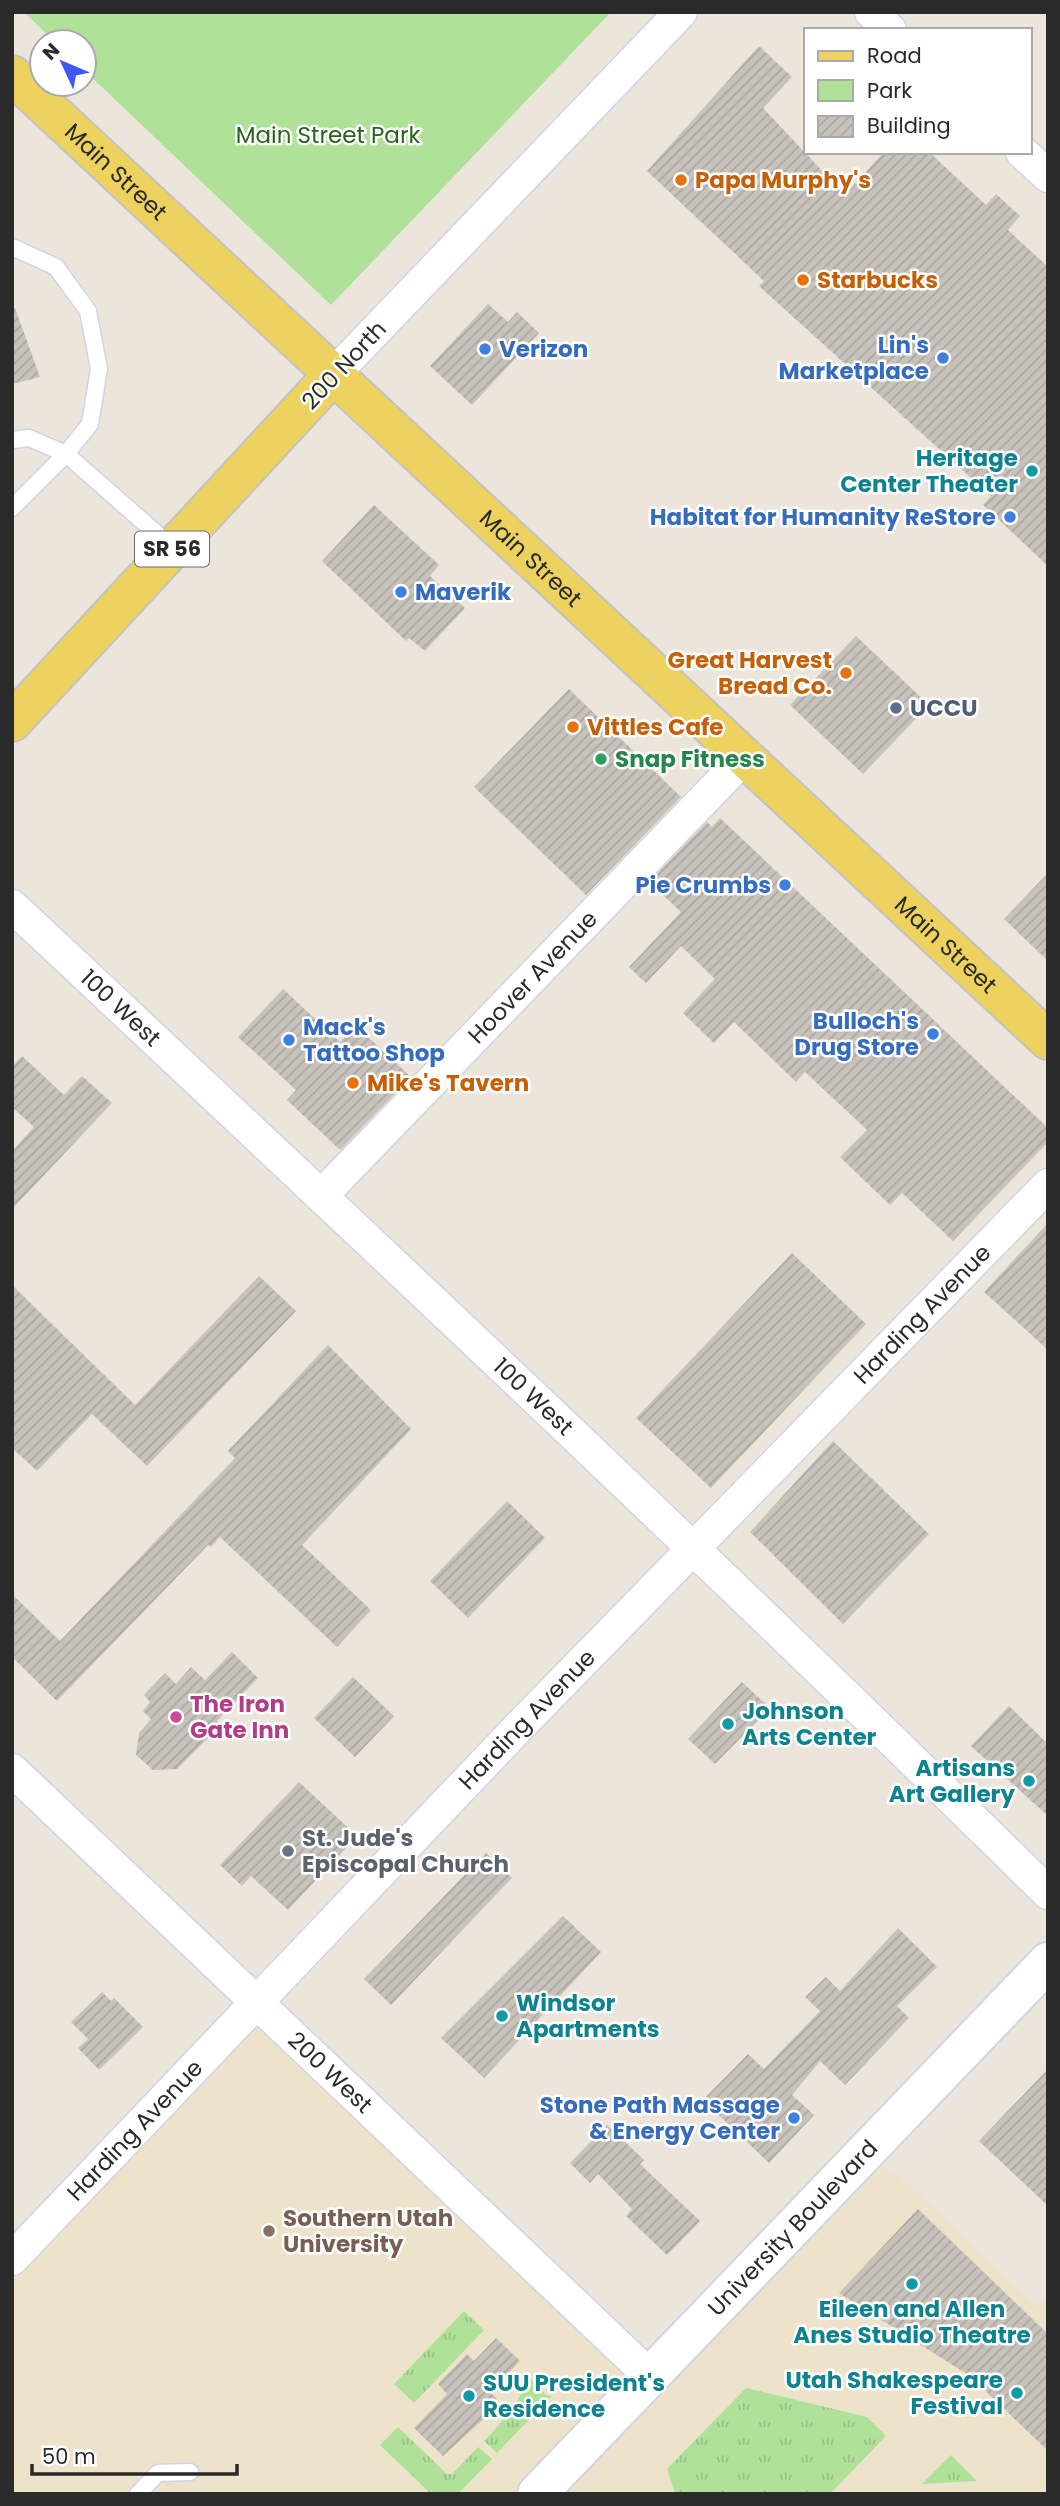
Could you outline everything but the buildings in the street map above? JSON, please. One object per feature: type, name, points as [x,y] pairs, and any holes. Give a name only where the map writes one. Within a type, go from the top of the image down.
[{"type":"main road","name":"Main Street","points":[[12,75],[332,376],[1048,1040]]},
{"type":"main road","name":"200 North","points":[[12,722],[332,376]]},
{"type":"main road","name":"University Boulevard","points":[[537,2494],[1048,1962]]},
{"type":"street","name":"200 North","points":[[332,376],[681,12]]},
{"type":"street","points":[[871,12],[888,28]]},
{"type":"street","points":[[1024,154],[1048,176]]},
{"type":"street","name":"Hoover Avenue","points":[[321,1195],[744,758]]},
{"type":"street","name":"100 West","points":[[12,906],[321,1195],[1048,1893]]},
{"type":"street","name":"Harding Avenue","points":[[15,2251],[258,2002],[516,1730],[1048,1185]]},
{"type":"street","name":"200 West","points":[[12,1770],[649,2375]]},
{"type":"lane","points":[[12,247],[56,267],[88,311],[99,369],[90,424],[66,454],[12,508]]},
{"type":"lane","points":[[12,440],[29,438],[66,454],[173,548]]},
{"type":"lane","points":[[138,2494],[158,2473],[190,2472]]},
{"type":"shaded area","name":"Southern Utah University","points":[[258,2002],[649,2375],[866,2150],[893,2176],[896,2173],[1037,2306],[1048,2296],[1048,2494],[12,2494],[12,2259]]},
{"type":"green space","name":"Main Street Park","points":[[24,12],[611,12],[331,305],[98,83],[98,28],[41,28]]},
{"type":"green space","points":[[464,2311],[484,2330],[414,2403],[394,2384]]},
{"type":"green space","points":[[528,2376],[546,2395],[552,2396],[497,2453],[484,2441],[517,2401]]},
{"type":"green space","points":[[746,2388],[867,2417],[886,2436],[830,2494],[675,2494],[667,2469]]},
{"type":"green space","points":[[398,2427],[447,2474],[452,2474],[478,2447],[492,2459],[458,2494],[431,2494],[380,2445]]},
{"type":"green space","points":[[951,2455],[977,2481],[922,2484]]},
{"type":"place","name":"Papa Murphy's","points":[[681,180]]},
{"type":"place","name":"Starbucks","points":[[803,280]]},
{"type":"place","name":"Verizon","points":[[485,349]]},
{"type":"place","name":"Lin's Marketplace","points":[[943,358]]},
{"type":"place","name":"Heritage Center Theater","points":[[1032,471]]},
{"type":"place","name":"Habitat for Humanity ReStore","points":[[1010,517]]},
{"type":"place","name":"Maverik","points":[[401,592]]},
{"type":"place","name":"Great Harvest Bread Co.","points":[[846,673]]},
{"type":"place","name":"UCCU","points":[[896,708]]},
{"type":"place","name":"Vittles Cafe","points":[[573,727]]},
{"type":"place","name":"Snap Fitness","points":[[601,759]]},
{"type":"place","name":"Pie Crumbs","points":[[785,885]]},
{"type":"place","name":"Bulloch's Drug Store","points":[[933,1034]]},
{"type":"place","name":"Mack's Tattoo Shop","points":[[289,1040]]},
{"type":"place","name":"Mike's Tavern","points":[[353,1083]]},
{"type":"place","name":"The Iron Gate Inn","points":[[176,1717]]},
{"type":"place","name":"Johnson Arts Center","points":[[728,1724]]},
{"type":"place","name":"Artisans Art Gallery","points":[[1029,1781]]},
{"type":"place","name":"St. Jude's Episcopal Church","points":[[288,1851]]},
{"type":"place","name":"Windsor Apartments","points":[[502,2016]]},
{"type":"place","name":"Stone Path Massage & Energy Center","points":[[794,2118]]},
{"type":"place","name":"Southern Utah University","points":[[269,2231]]},
{"type":"place","name":"Eileen and Allen Anes Studio Theatre","points":[[912,2284]]},
{"type":"place","name":"Utah Shakespeare Festival","points":[[1017,2393]]},
{"type":"place","name":"SUU President's Residence","points":[[469,2396]]}]
